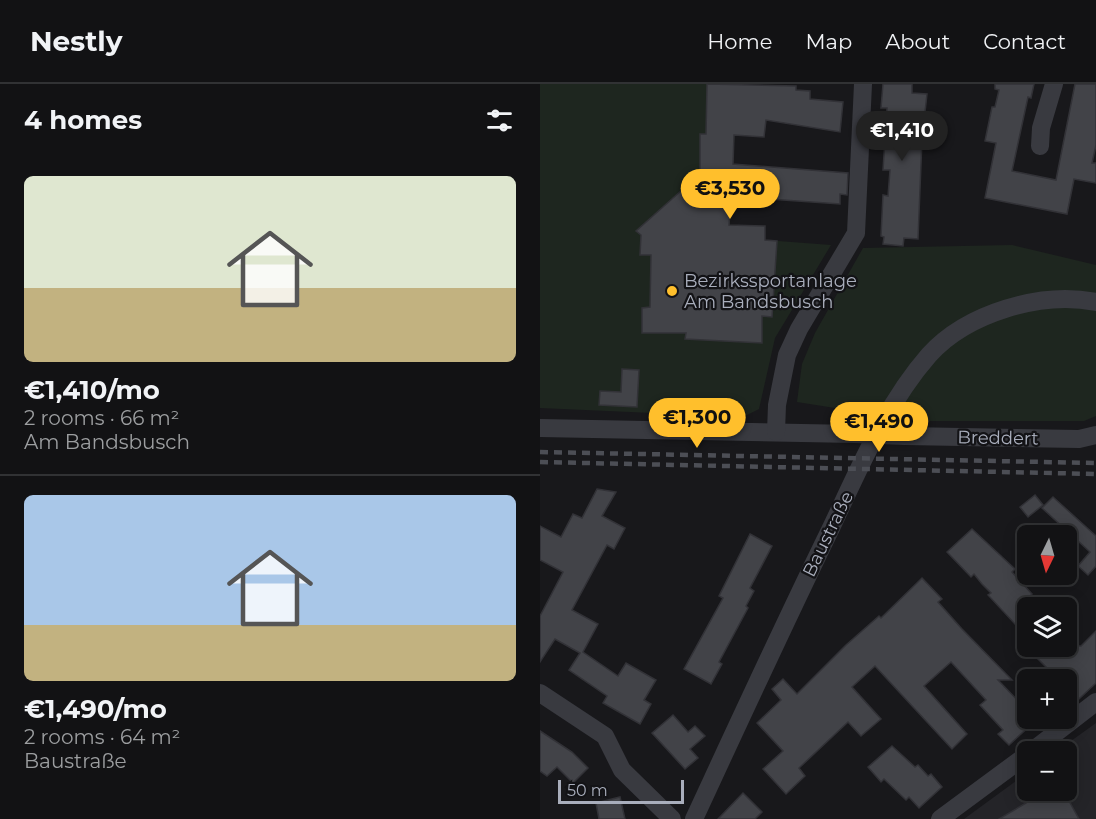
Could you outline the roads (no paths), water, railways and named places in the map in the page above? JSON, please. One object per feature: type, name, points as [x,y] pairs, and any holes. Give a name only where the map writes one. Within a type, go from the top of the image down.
[{"type":"street","points":[[776,432],[777,405],[787,355],[799,329],[856,233],[863,84]]},
{"type":"street","points":[[1040,146],[1041,128],[1054,84]]},
{"type":"street","name":"Baustraße","points":[[694,819],[856,477],[888,415],[930,354],[962,329],[1023,304],[1062,300],[1096,302]]},
{"type":"street","name":"Breddert","points":[[540,428],[1079,439],[1096,435]]},
{"type":"street","points":[[540,693],[605,736],[622,770],[672,819]]},
{"type":"street","points":[[1045,741],[1096,702]]},
{"type":"street","points":[[940,819],[1017,762]]},
{"type":"railway","points":[[540,452],[1096,463]]},
{"type":"railway","points":[[540,462],[1096,474]]},
{"type":"place","name":"Bezirkssportanlage Am Bandsbusch","points":[[672,291]]}]
